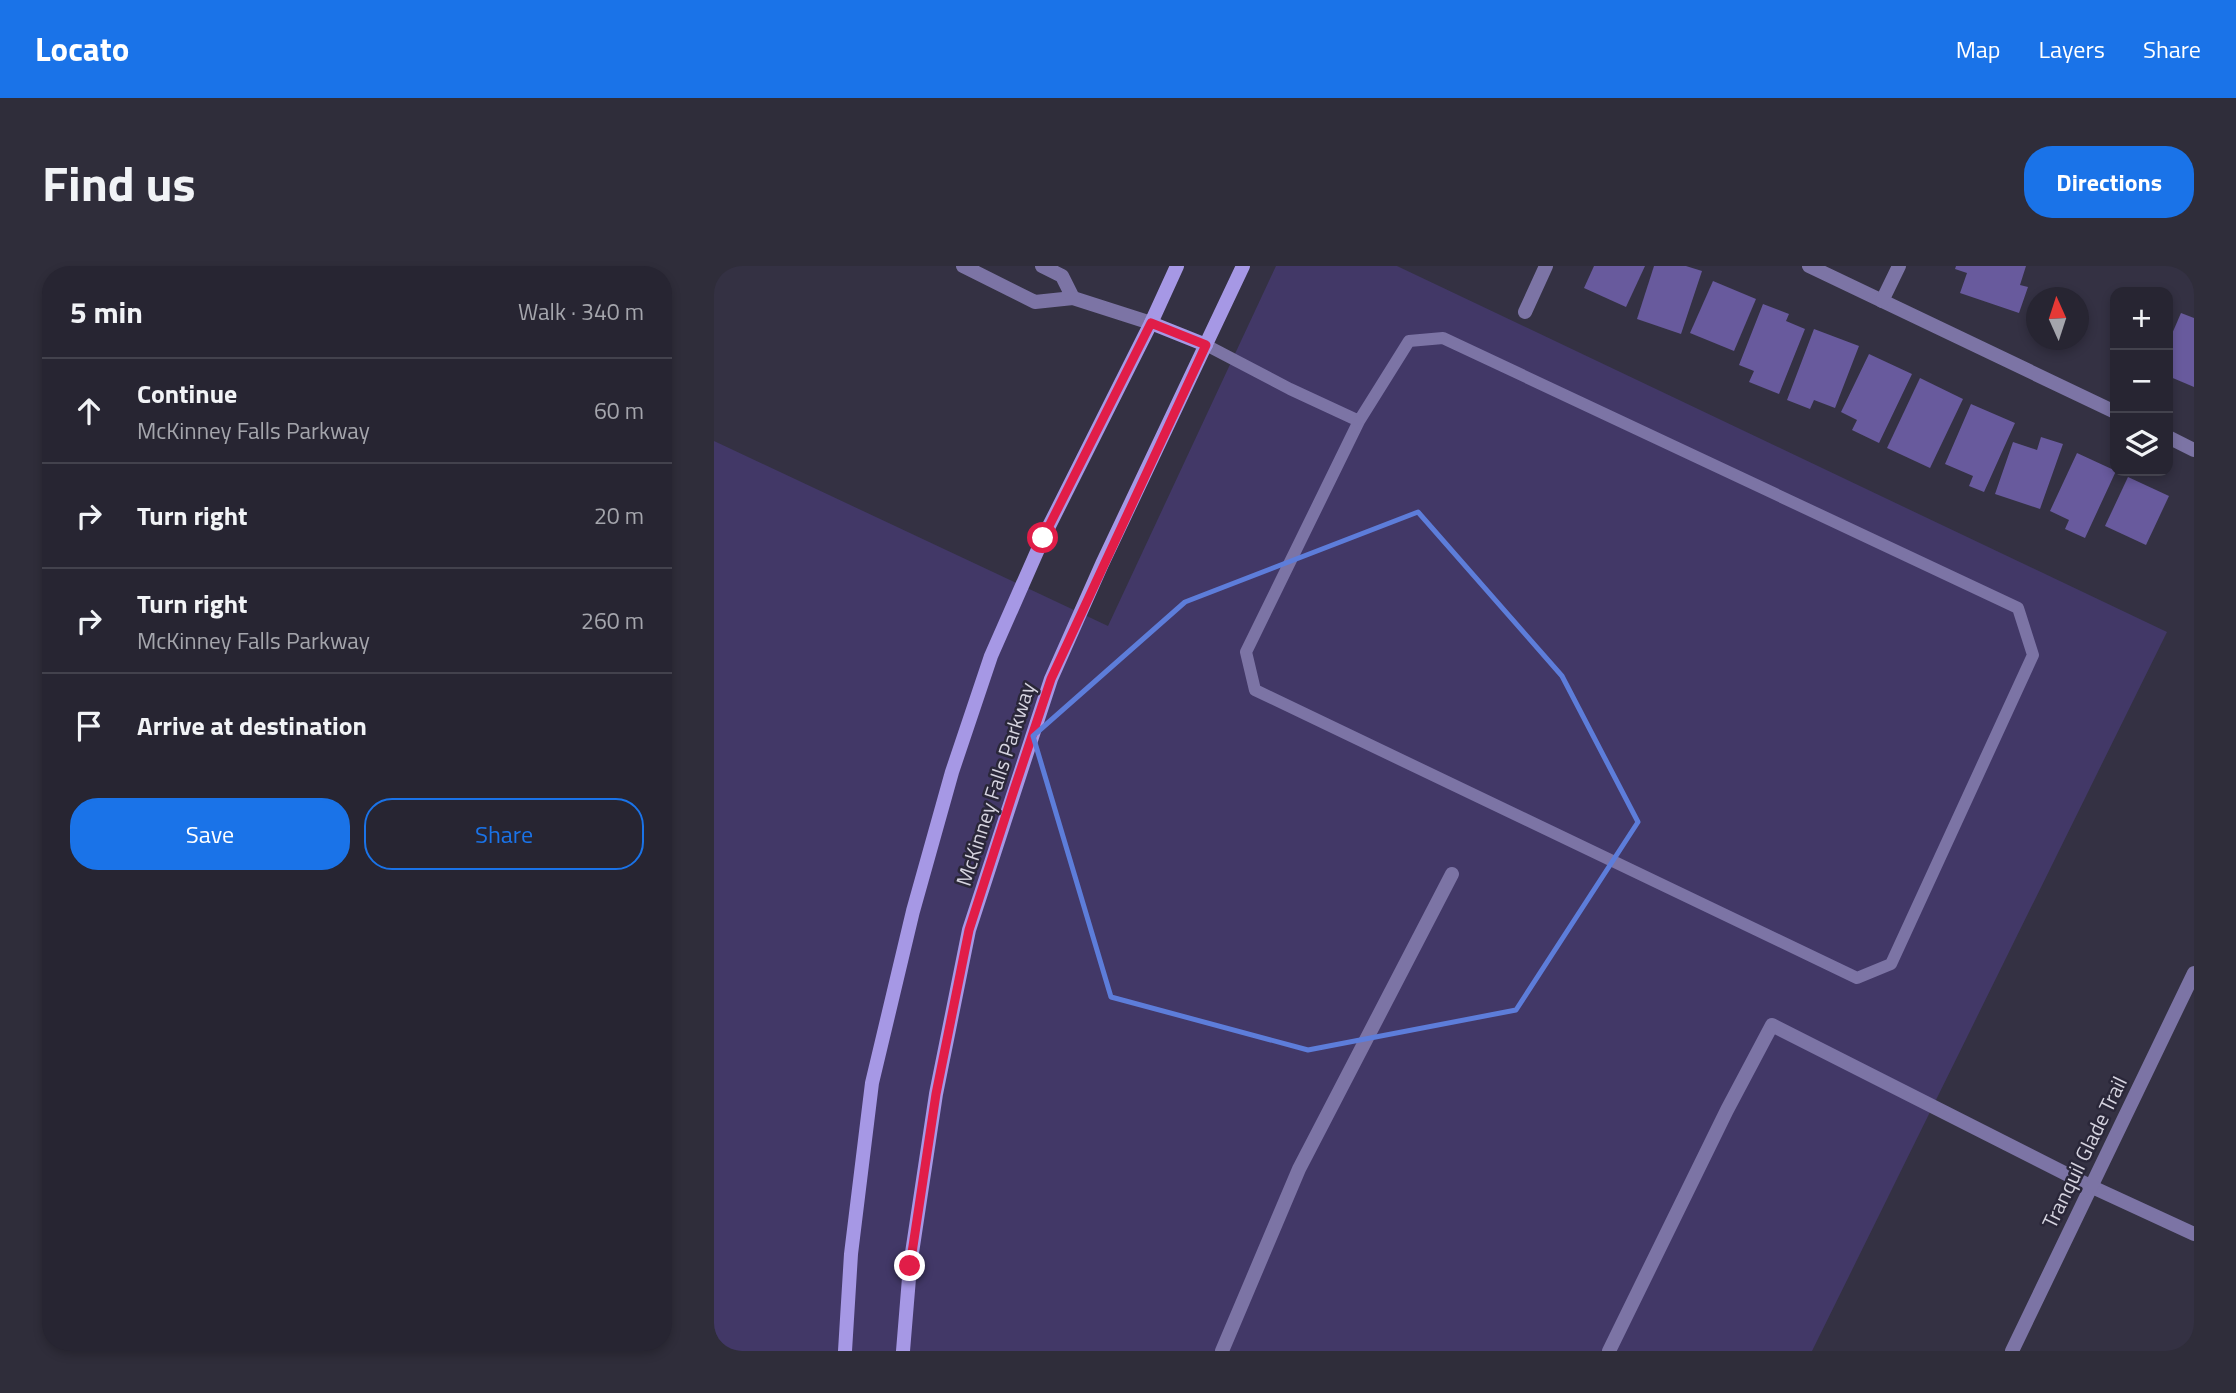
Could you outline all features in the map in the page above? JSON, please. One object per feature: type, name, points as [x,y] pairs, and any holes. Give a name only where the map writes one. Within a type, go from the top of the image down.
[{"type":"main road","name":"McKinney Falls Parkway","points":[[845,1351],[851,1254],[872,1083],[913,911],[953,769],[1001,632],[1043,538],[1177,266]]},
{"type":"main road","name":"McKinney Falls Parkway","points":[[903,1351],[910,1266],[936,1094],[969,930],[1051,679],[1243,266]]},
{"type":"main road","points":[[1151,323],[1206,345]]},
{"type":"street","points":[[963,266],[1035,302],[1073,298],[1151,323]]},
{"type":"street","points":[[1042,266],[1062,275],[1073,298]]},
{"type":"street","points":[[1525,312],[1546,266]]},
{"type":"street","points":[[1809,266],[2110,410]]},
{"type":"street","points":[[1882,301],[1899,266]]},
{"type":"street","points":[[2173,440],[2194,450]]},
{"type":"street","points":[[1222,1351],[1299,1169],[1452,874]]},
{"type":"street","name":"Tranquil Glade Trail","points":[[2012,1351],[2194,973]]},
{"type":"street","points":[[1609,1351],[1721,1122],[1772,1025],[2090,1186],[2194,1234]]},
{"type":"lane","points":[[1443,338],[2018,608],[2033,655],[1891,964],[1857,978],[1255,690],[1246,652],[1359,421],[1409,341],[1443,338]]},
{"type":"lane","points":[[1206,345],[1359,421]]},
{"type":"highlighted area","points":[[1418,512],[1562,676],[1638,822],[1516,1010],[1308,1050],[1111,997],[1033,736],[1185,602]]},
{"type":"shaded area","points":[[1276,266],[1397,266],[2167,632],[1812,1351],[714,1351],[714,441],[1108,626]]},
{"type":"building","points":[[1594,266],[1645,266],[1626,307],[1584,288]]},
{"type":"building","points":[[1654,266],[1686,266],[1702,271],[1681,334],[1637,319]]},
{"type":"building","points":[[1956,266],[2026,266],[2020,285],[2028,287],[2019,313],[1960,293],[1967,273],[1955,269]]},
{"type":"building","points":[[1713,281],[1756,299],[1734,351],[1690,333]]},
{"type":"building","points":[[1763,304],[1789,314],[1786,321],[1805,329],[1779,394],[1749,382],[1754,371],[1739,365]]},
{"type":"building","points":[[2181,313],[2194,318],[2194,387],[2173,378],[2173,331]]},
{"type":"building","points":[[1814,329],[1859,346],[1835,408],[1814,400],[1810,409],[1787,400]]},
{"type":"building","points":[[1869,354],[1912,374],[1879,443],[1852,430],[1857,420],[1841,412]]},
{"type":"building","points":[[1920,378],[1963,399],[1930,468],[1887,448]]},
{"type":"building","points":[[1971,404],[2015,423],[1984,492],[1969,486],[1973,476],[1945,464]]},
{"type":"building","points":[[2041,437],[2063,444],[2040,509],[1995,494],[2013,442],[2037,450]]},
{"type":"building","points":[[2077,453],[2110,468],[2110,476],[2114,476],[2085,538],[2065,529],[2069,520],[2050,511]]},
{"type":"building","points":[[2128,477],[2169,496],[2146,545],[2105,526]]},
{"type":"route","points":[[910,1266],[936,1094],[969,930],[1051,679],[1102,564],[1206,345],[1151,323],[1043,538]]}]
